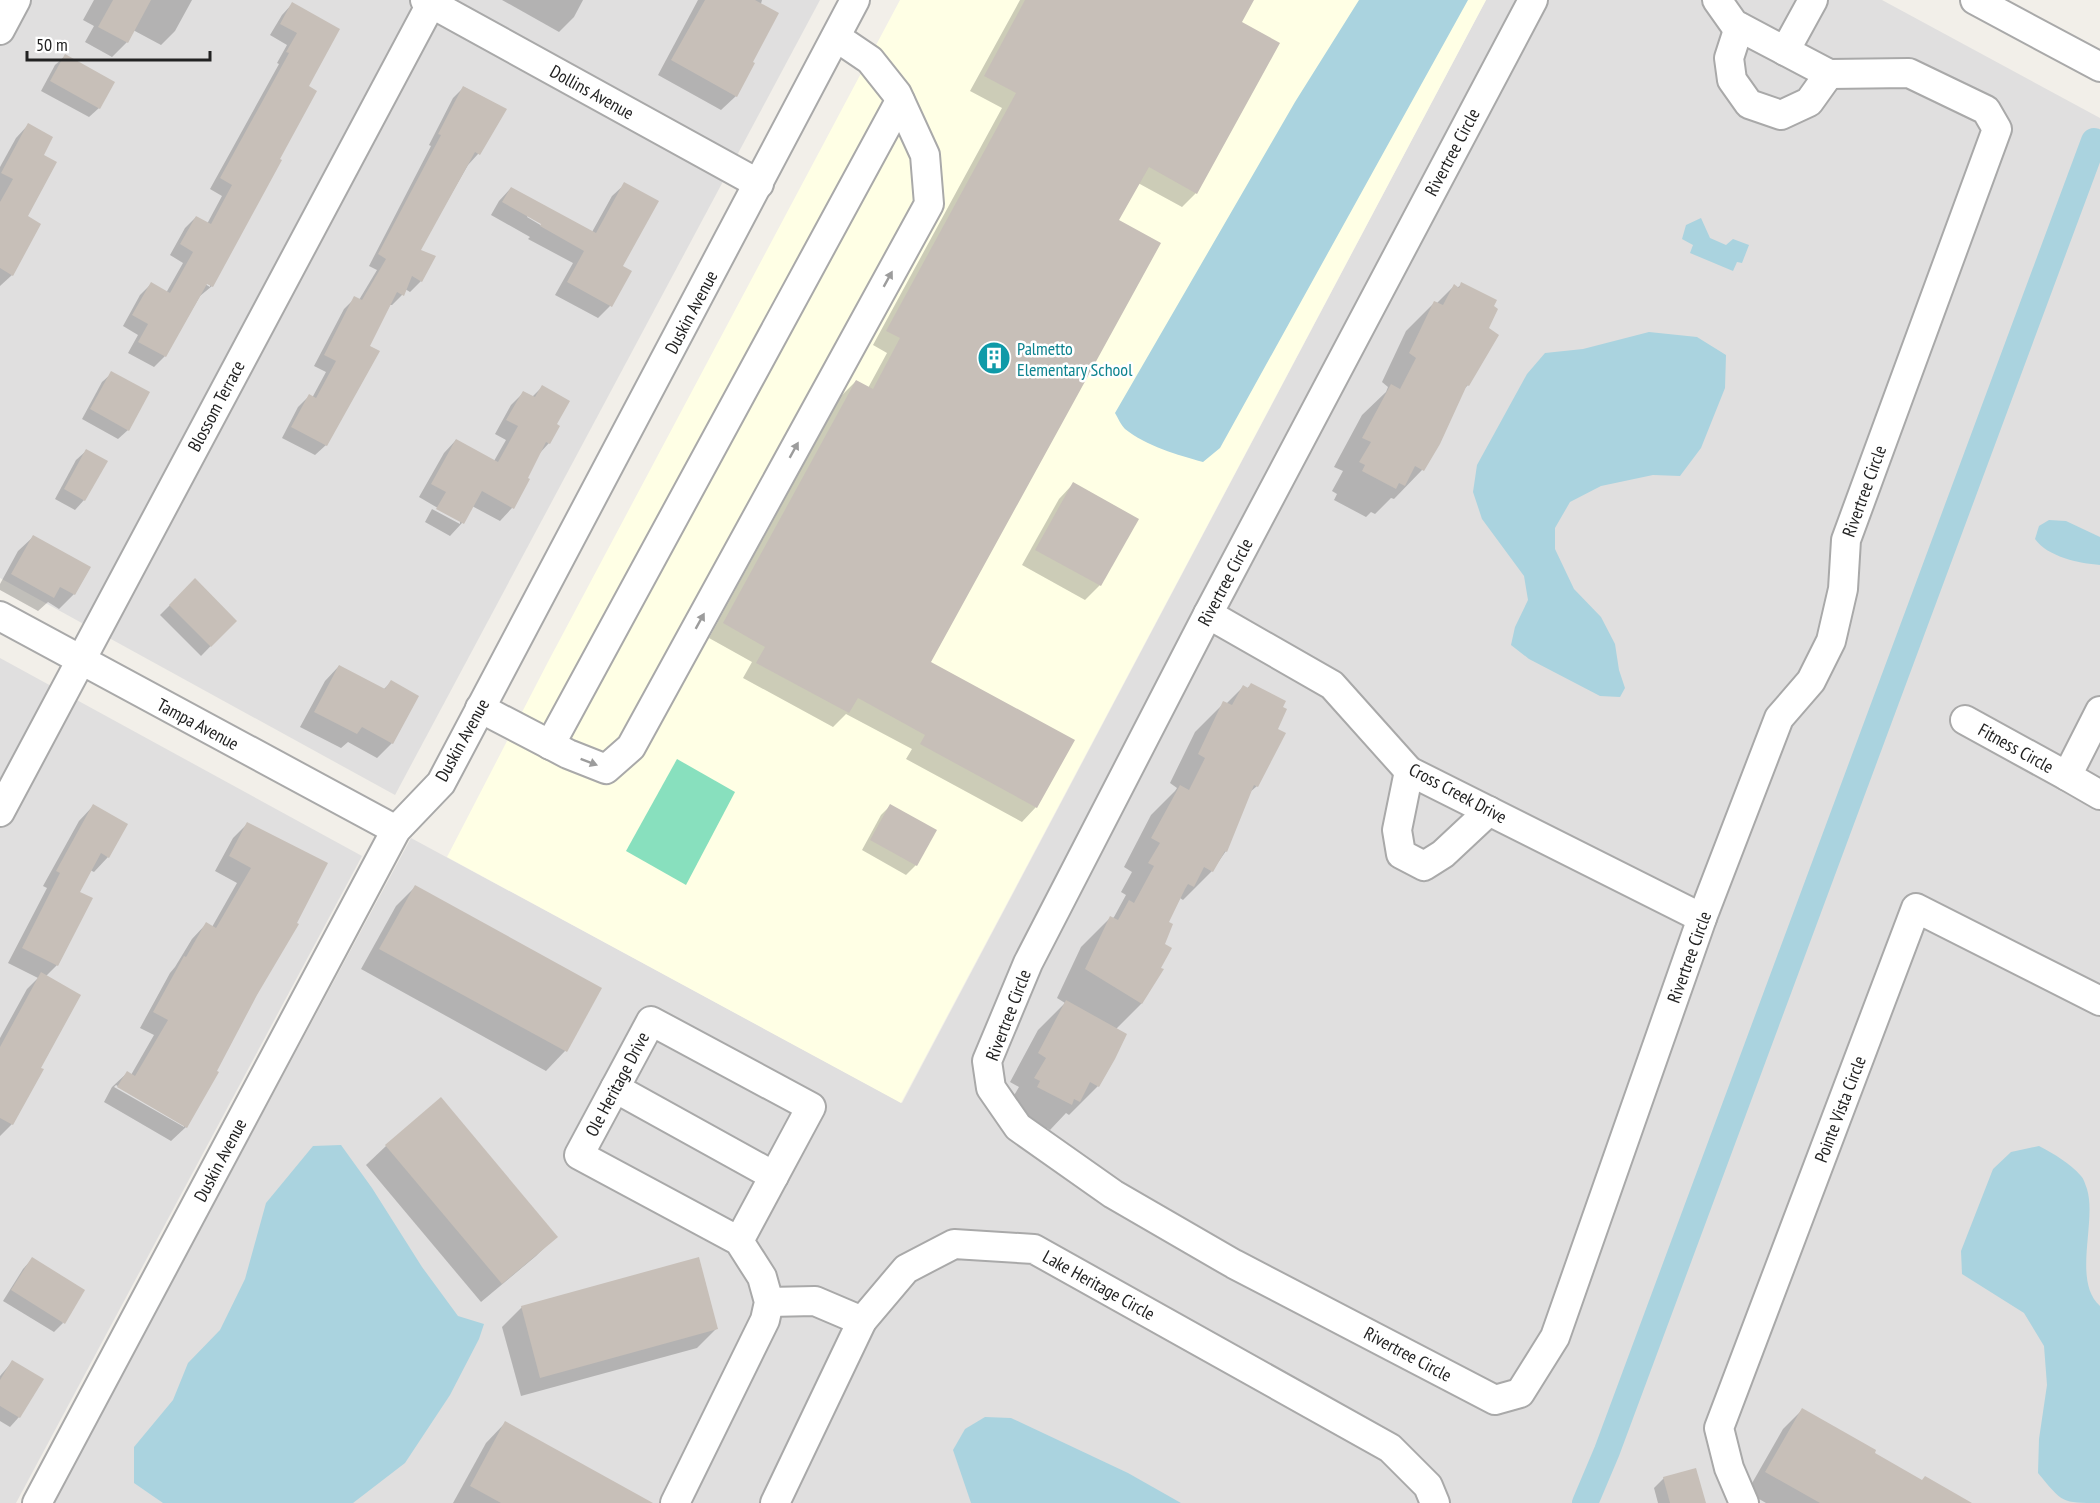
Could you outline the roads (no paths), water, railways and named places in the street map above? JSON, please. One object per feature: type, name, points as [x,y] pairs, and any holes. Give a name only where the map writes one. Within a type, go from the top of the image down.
[{"type":"street","points":[[0,30],[16,0]]},
{"type":"street","name":"Duskin Avenue","points":[[37,1503],[396,830],[441,783],[855,0]]},
{"type":"street","name":"Rivertree Circle","points":[[1533,0],[1208,614],[1028,963],[987,1061],[992,1088],[1018,1127],[1113,1194],[1234,1264],[1495,1401],[1520,1393],[1555,1337],[1702,918],[1779,718],[1811,681],[1831,641],[1843,589],[1846,540],[1997,129],[1986,110],[1909,73],[1829,74],[1734,24],[1717,0]]},
{"type":"street","points":[[1785,51],[1813,0]]},
{"type":"street","points":[[1975,0],[2100,67]]},
{"type":"street","name":"Dollins Avenue","points":[[429,1],[759,184]]},
{"type":"street","name":"Blossom Terrace","points":[[0,812],[429,1]]},
{"type":"street","points":[[1739,27],[1729,58],[1732,80],[1749,104],[1780,115],[1809,102],[1829,74]]},
{"type":"street","points":[[480,708],[568,754],[606,769],[631,747],[929,204],[925,155],[897,94],[870,60],[836,37]]},
{"type":"street","points":[[550,745],[900,101]]},
{"type":"street","name":"Cross Creek Drive","points":[[1208,614],[1332,685],[1409,771],[1702,918]]},
{"type":"street","name":"Tampa Avenue","points":[[0,616],[396,830]]},
{"type":"street","name":"Fitness Circle","points":[[2067,776],[2100,711]]},
{"type":"street","name":"Fitness Circle","points":[[1965,720],[2100,795]]},
{"type":"street","points":[[1409,771],[1397,830],[1401,854],[1424,866],[1443,854],[1489,811]]},
{"type":"street","name":"Pointe Vista Circle","points":[[1744,1503],[1729,1468],[1719,1428],[1916,908],[2100,1001]]},
{"type":"street","name":"Ole Heritage Drive","points":[[739,1241],[811,1107],[651,1021],[579,1155],[739,1241],[762,1277],[769,1302]]},
{"type":"street","points":[[615,1088],[774,1176]]},
{"type":"street","name":"Lake Heritage Circle","points":[[775,1503],[862,1321],[906,1269],[954,1245],[1034,1250],[1390,1448],[1428,1486],[1435,1503]]},
{"type":"street","points":[[675,1503],[765,1320],[769,1302],[815,1302],[862,1321]]},
{"type":"water","points":[[1359,0],[1468,0],[1220,448],[1203,462],[1152,445],[1125,429],[1115,413],[1295,102]]},
{"type":"water","points":[[1701,218],[1710,238],[1726,245],[1733,239],[1749,245],[1742,263],[1737,262],[1733,271],[1690,253],[1693,245],[1682,239],[1686,225]]},
{"type":"water","points":[[1649,332],[1697,337],[1726,355],[1725,388],[1701,448],[1680,476],[1653,475],[1601,486],[1570,502],[1555,528],[1555,549],[1574,589],[1601,617],[1615,644],[1619,670],[1625,688],[1620,697],[1600,696],[1529,659],[1511,645],[1515,627],[1528,600],[1524,576],[1482,519],[1473,492],[1477,465],[1527,374],[1545,353],[1583,349]]},
{"type":"water","points":[[2049,520],[2066,521],[2100,537],[2100,565],[2082,563],[2055,555],[2041,545],[2035,539],[2039,526]]},
{"type":"water","points":[[341,1145],[372,1188],[422,1267],[458,1316],[484,1324],[479,1339],[450,1395],[405,1463],[353,1503],[163,1503],[134,1483],[134,1447],[173,1400],[188,1363],[220,1330],[245,1279],[266,1203],[313,1146]]},
{"type":"water","points":[[2039,1146],[2072,1167],[2082,1177],[2087,1189],[2089,1218],[2086,1267],[2092,1295],[2100,1306],[2100,1503],[2077,1503],[2064,1499],[2058,1496],[2038,1473],[2039,1439],[2047,1385],[2044,1346],[2024,1313],[1962,1274],[1961,1251],[1993,1169],[2011,1152]]},
{"type":"water","points":[[985,1417],[1011,1418],[1128,1473],[1181,1503],[971,1503],[953,1450],[965,1429]]},
{"type":"waterway","points":[[1585,1503],[1607,1451],[2094,141]]},
{"type":"place","name":"Palmetto Elementary School","points":[[994,358]]}]
